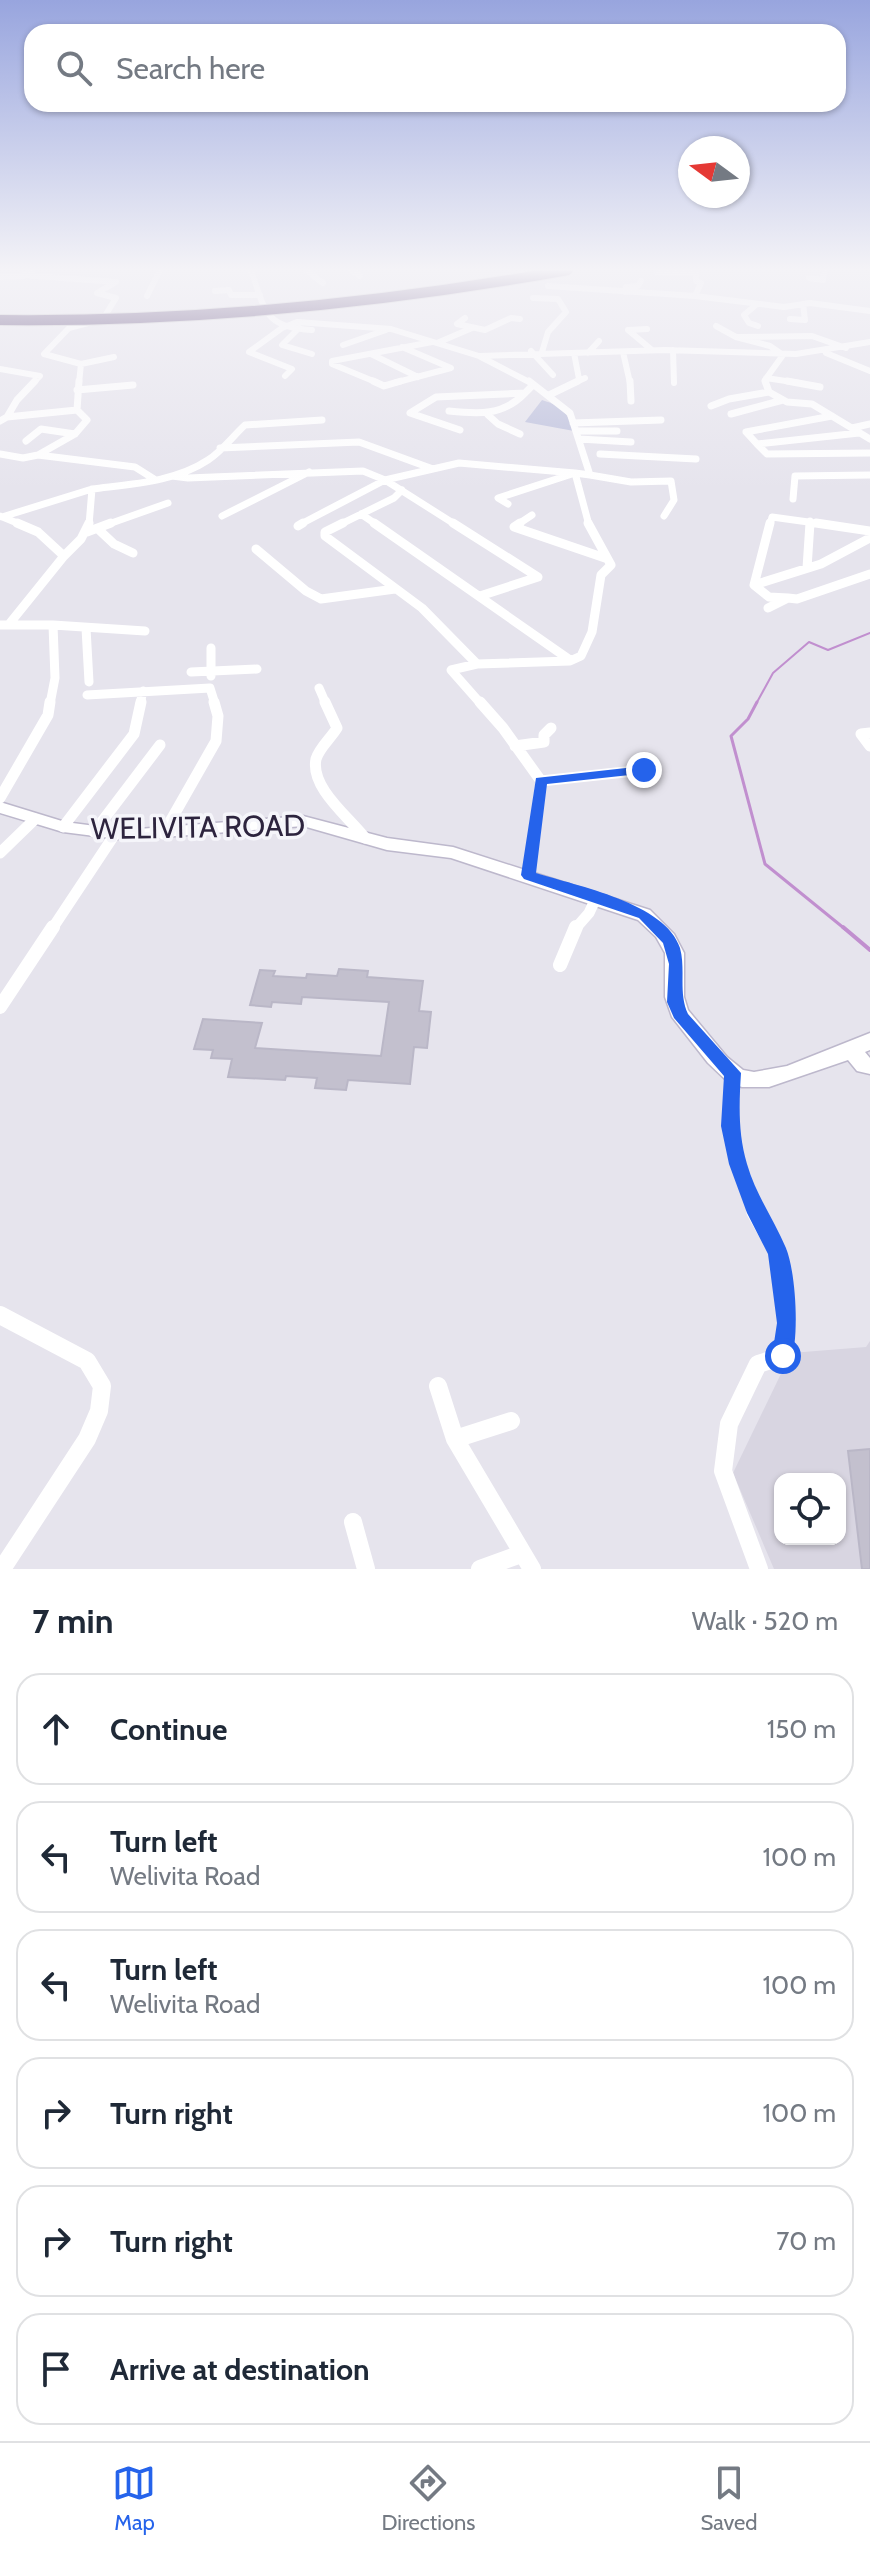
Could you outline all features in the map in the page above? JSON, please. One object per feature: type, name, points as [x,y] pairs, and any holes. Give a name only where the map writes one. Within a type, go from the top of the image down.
[{"type":"street","points":[[54,343],[44,354],[81,364],[114,357]]},
{"type":"street","points":[[261,343],[249,352],[292,369],[285,376]]},
{"type":"street","points":[[284,343],[282,345],[312,354]]},
{"type":"street","points":[[343,345],[348,343]]},
{"type":"street","points":[[364,343],[384,351]]},
{"type":"street","points":[[402,347],[451,368],[384,386],[332,364],[332,361],[402,347],[427,343]]},
{"type":"street","points":[[439,343],[479,356],[549,395],[570,413],[590,475]]},
{"type":"street","points":[[542,352],[545,343]]},
{"type":"street","points":[[588,353],[597,343]]},
{"type":"street","points":[[644,343],[652,350]]},
{"type":"street","points":[[759,343],[783,355]]},
{"type":"street","points":[[833,343],[847,348]]},
{"type":"street","points":[[479,356],[531,351],[588,353],[652,350],[783,355],[826,353],[865,343]]},
{"type":"street","points":[[673,350],[674,384]]},
{"type":"street","points":[[531,351],[553,375]]},
{"type":"street","points":[[623,352],[633,394],[631,401]]},
{"type":"street","points":[[370,353],[418,377]]},
{"type":"street","points":[[549,395],[582,378],[574,353]]},
{"type":"street","points":[[826,353],[870,371]]},
{"type":"street","points":[[769,392],[766,378],[783,355]]},
{"type":"street","points":[[0,454],[23,458],[38,455],[75,434],[87,420],[77,410],[81,364]]},
{"type":"street","points":[[1,371],[40,378],[17,400],[4,419]]},
{"type":"street","points":[[766,378],[820,387]]},
{"type":"street","points":[[77,390],[133,385]]},
{"type":"street","points":[[449,411],[488,415],[507,409],[533,385]]},
{"type":"street","points":[[711,406],[729,399],[769,392],[783,400],[812,404],[870,439]]},
{"type":"street","points":[[460,430],[410,413],[436,397],[525,393]]},
{"type":"street","points":[[731,414],[783,400]]},
{"type":"street","points":[[4,419],[77,410]]},
{"type":"street","points":[[488,415],[498,424],[520,434]]},
{"type":"street","points":[[832,416],[746,432],[767,454],[870,453]]},
{"type":"street","points":[[1,516],[92,489],[172,476],[205,462],[245,425],[322,420]]},
{"type":"street","points":[[576,431],[661,420]]},
{"type":"street","points":[[757,444],[856,430],[870,424]]},
{"type":"street","points":[[26,441],[41,429],[75,434]]},
{"type":"street","points":[[576,431],[617,431]]},
{"type":"street","points":[[576,431],[631,442]]},
{"type":"street","points":[[220,448],[359,442],[433,469]]},
{"type":"street","points":[[584,454],[631,455]]},
{"type":"street","points":[[600,454],[696,459]]},
{"type":"street","points":[[38,455],[135,467],[154,479]]},
{"type":"street","points":[[298,526],[385,480],[473,463],[631,482],[671,481],[674,500],[664,516]]},
{"type":"street","points":[[172,476],[188,478],[313,470],[363,471],[402,490],[538,577],[480,596]]},
{"type":"street","points":[[222,516],[313,470]]},
{"type":"street","points":[[508,504],[498,498],[575,473]]},
{"type":"street","points":[[529,875],[541,781],[503,728],[451,670],[477,664],[570,661],[581,656],[592,632],[601,575],[611,565],[605,558],[576,486],[575,473]]},
{"type":"street","points":[[793,499],[795,476],[870,475]]},
{"type":"street","points":[[5,624],[92,524],[92,489]]},
{"type":"street","points":[[402,490],[394,498],[325,532],[325,536],[422,608],[477,664]]},
{"type":"street","points":[[86,532],[168,503]]},
{"type":"street","points":[[361,514],[570,661]]},
{"type":"street","points":[[532,515],[514,527],[605,558]]},
{"type":"street","points":[[1,516],[38,532],[64,556]]},
{"type":"street","points":[[870,531],[772,517],[754,585],[759,593],[777,600],[797,599],[870,574]]},
{"type":"street","points":[[807,568],[810,521]]},
{"type":"street","points":[[98,529],[114,544],[133,553]]},
{"type":"street","points":[[754,585],[807,568],[870,538]]},
{"type":"street","points":[[256,549],[306,591],[321,599],[395,589]]},
{"type":"street","points":[[768,608],[788,598]]},
{"type":"street","points":[[5,624],[145,631]]},
{"type":"street","points":[[0,798],[48,715],[55,678],[53,625]]},
{"type":"street","points":[[86,628],[89,682]]},
{"type":"street","points":[[163,834],[216,741],[218,716],[210,688],[211,648]]},
{"type":"street","points":[[191,672],[257,669]]},
{"type":"street","points":[[87,695],[210,688]]},
{"type":"street","points":[[319,688],[337,728],[333,739],[316,756],[315,769],[332,800],[365,838]]},
{"type":"street","points":[[63,827],[134,734],[143,691]]},
{"type":"street","points":[[515,746],[544,742],[544,735],[551,728]]},
{"type":"street","points":[[870,733],[861,734],[870,746]]},
{"type":"street","points":[[94,832],[160,745]]},
{"type":"street","points":[[541,781],[644,770]]},
{"type":"street","name":"WELIVITA ROAD","points":[[0,807],[63,827],[115,834],[163,834],[296,820],[387,844],[440,850],[529,875],[644,915],[670,940],[677,964],[675,1002],[692,1030],[722,1066],[732,1073]]},
{"type":"street","points":[[0,853],[35,819]]},
{"type":"street","points":[[0,1007],[115,834]]},
{"type":"street","points":[[560,965],[578,923],[589,913],[596,898]]},
{"type":"street","points":[[759,1569],[723,1471],[729,1424],[758,1364],[783,1356],[787,1323],[778,1252],[756,1213],[738,1164],[730,1126],[732,1073],[745,1080],[770,1079],[870,1041]]},
{"type":"street","points":[[851,1050],[864,1065],[870,1066]]},
{"type":"street","points":[[0,1315],[87,1361],[102,1386],[99,1411],[87,1439],[2,1569]]},
{"type":"street","points":[[438,1386],[455,1439],[527,1562],[480,1569]]},
{"type":"street","points":[[455,1439],[511,1421]]},
{"type":"street","points":[[353,1522],[366,1569]]},
{"type":"shaded area","points":[[542,400],[563,411],[574,431],[525,422]]},
{"type":"shaded area","points":[[870,1341],[870,1569],[774,1569],[733,1473],[791,1353],[866,1347]]},
{"type":"building","points":[[339,969],[368,971],[367,977],[423,981],[419,1011],[431,1012],[427,1048],[414,1047],[410,1084],[348,1080],[346,1090],[315,1088],[317,1078],[228,1077],[232,1059],[211,1058],[213,1050],[194,1049],[203,1019],[262,1023],[255,1048],[381,1056],[389,1002],[302,997],[301,1004],[272,1002],[271,1007],[250,1005],[260,970],[275,971],[273,976],[306,978],[307,974],[337,976]]},
{"type":"building","points":[[870,1449],[870,1569],[862,1569],[848,1451]]},
{"type":"waterway","points":[[756,704],[773,673],[809,642],[828,650],[870,633]]},
{"type":"waterway","points":[[757,702],[748,719],[731,736],[765,864],[845,929]]},
{"type":"waterway","points":[[843,927],[870,950]]},
{"type":"route","points":[[644,770],[541,781],[529,875],[629,908],[644,915],[670,940],[677,964],[675,1002],[683,1018],[722,1066],[732,1073],[730,1126],[738,1164],[756,1213],[778,1252],[787,1323],[783,1356]]}]
